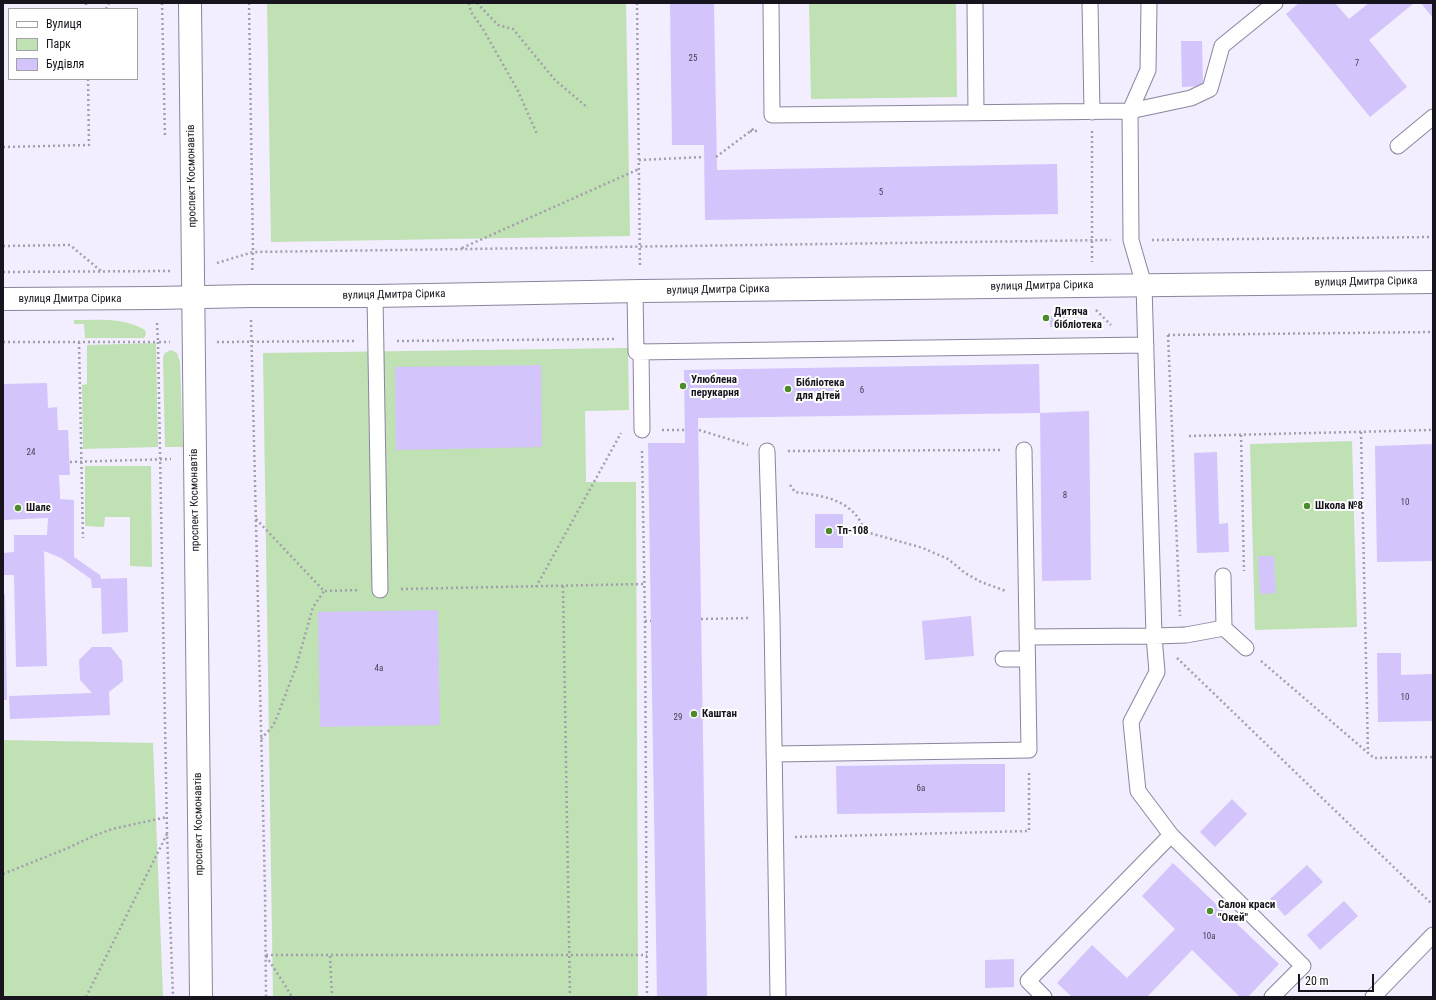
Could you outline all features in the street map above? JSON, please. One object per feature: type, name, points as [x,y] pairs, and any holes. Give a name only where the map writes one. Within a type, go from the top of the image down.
[{"type":"street","name":"проспект Космонавтів","points":[[190,3],[201,997]]},
{"type":"street","name":"вулиця Дмитра Сірика","points":[[3,299],[375,296],[638,291],[1433,282]]},
{"type":"lane","points":[[771,3],[772,115],[1130,111],[1191,98],[1210,88],[1222,46],[1275,3]]},
{"type":"lane","points":[[975,3],[976,113]]},
{"type":"lane","points":[[1090,3],[1092,112]]},
{"type":"lane","points":[[1149,3],[1148,70],[1130,111],[1132,240],[1144,285],[1154,636],[1157,672],[1131,722],[1138,791],[1171,836],[1303,966],[1272,997]]},
{"type":"lane","points":[[1398,146],[1433,117]]},
{"type":"lane","points":[[638,291],[642,430]]},
{"type":"lane","points":[[375,296],[380,590]]},
{"type":"lane","points":[[639,345],[1131,345],[1146,340]]},
{"type":"lane","points":[[774,754],[1029,750],[1024,450]]},
{"type":"lane","points":[[767,452],[772,618],[778,997]]},
{"type":"lane","points":[[1223,576],[1224,628],[1246,648]]},
{"type":"lane","points":[[1027,638],[1180,635],[1224,628]]},
{"type":"lane","points":[[1003,659],[1027,659]]},
{"type":"lane","points":[[1044,997],[1028,981],[1171,836]]},
{"type":"lane","points":[[1373,997],[1433,935]]},
{"type":"path","points":[[249,3],[253,252]]},
{"type":"path","points":[[469,3],[470,12],[483,29],[518,91],[536,134]]},
{"type":"path","points":[[477,3],[498,25],[513,29],[555,80],[588,108]]},
{"type":"path","points":[[636,3],[640,246],[638,291]]},
{"type":"path","points":[[3,147],[89,145],[88,80]]},
{"type":"path","points":[[1092,112],[1091,241],[1093,307],[1131,345]]},
{"type":"path","points":[[716,157],[772,115]]},
{"type":"path","points":[[639,160],[704,157]]},
{"type":"path","points":[[460,249],[639,169]]},
{"type":"path","points":[[3,272],[193,271],[253,252],[1433,237]]},
{"type":"path","points":[[3,246],[70,245],[101,272]]},
{"type":"path","points":[[1146,340],[1168,335],[1433,332]]},
{"type":"path","points":[[1168,335],[1180,635]]},
{"type":"path","points":[[266,997],[251,342],[376,341],[639,345]]},
{"type":"path","points":[[3,342],[158,342],[167,833],[173,997]]},
{"type":"path","points":[[79,342],[83,538]]},
{"type":"path","points":[[536,587],[622,432],[642,430],[648,997]]},
{"type":"path","points":[[699,430],[730,439]]},
{"type":"path","points":[[1189,436],[1433,430]]},
{"type":"path","points":[[1361,432],[1368,753]]},
{"type":"path","points":[[1241,435],[1245,577]]},
{"type":"path","points":[[767,452],[1024,450]]},
{"type":"path","points":[[767,452],[795,492],[816,495],[838,501],[855,513],[866,532],[898,540],[948,559],[981,582],[1005,590],[1026,604]]},
{"type":"path","points":[[70,462],[195,459]]},
{"type":"path","points":[[256,518],[324,591],[644,584]]},
{"type":"path","points":[[563,586],[570,997]]},
{"type":"path","points":[[261,740],[273,726],[277,717],[296,667],[313,607],[324,591]]},
{"type":"path","points":[[701,620],[772,618]]},
{"type":"path","points":[[645,621],[651,621]]},
{"type":"path","points":[[1154,636],[1433,905]]},
{"type":"path","points":[[1246,648],[1374,758],[1433,757]]},
{"type":"path","points":[[775,838],[1029,832],[1029,750]]},
{"type":"path","points":[[3,874],[112,829],[167,817]]},
{"type":"path","points":[[86,997],[167,833]]},
{"type":"path","points":[[266,955],[647,955]]},
{"type":"path","points":[[266,955],[292,997]]},
{"type":"path","points":[[330,956],[332,997]]},
{"type":"green space","points":[[267,3],[626,3],[630,236],[271,242]]},
{"type":"green space","points":[[809,3],[956,3],[957,97],[811,99]]},
{"type":"green space","points":[[74,320],[119,321],[137,326],[145,330],[146,334],[144,338],[85,338],[84,324],[74,324]]},
{"type":"green space","points":[[156,343],[158,447],[83,449],[82,385],[87,384],[87,345]]},
{"type":"green space","points":[[628,348],[629,410],[585,411],[586,482],[636,482],[638,997],[273,997],[263,353]]},
{"type":"green space","points":[[171,350],[177,353],[180,362],[183,447],[165,447],[163,357],[165,353]]},
{"type":"green space","points":[[1352,441],[1357,627],[1255,630],[1250,444]]},
{"type":"green space","points":[[85,466],[151,466],[152,567],[130,566],[130,517],[105,517],[104,527],[85,526]]},
{"type":"green space","points":[[3,740],[153,743],[163,997],[3,997]]},
{"type":"building","points":[[670,3],[714,3],[717,170],[1057,164],[1058,214],[705,220],[704,145],[672,145]]},
{"type":"building","points":[[1299,3],[1335,3],[1349,19],[1369,3],[1414,3],[1369,40],[1407,87],[1370,117],[1286,14]]},
{"type":"building","points":[[1421,3],[1433,3],[1433,18]]},
{"type":"building","points":[[1181,41],[1202,41],[1203,86],[1182,87]]},
{"type":"building","points":[[1050,316],[1068,316],[1068,327],[1050,327]]},
{"type":"building","points":[[1039,364],[1040,413],[698,418],[707,997],[657,997],[648,443],[685,443],[684,370]]},
{"type":"building","points":[[541,365],[542,447],[396,450],[395,367]]},
{"type":"building","points":[[47,383],[48,408],[57,407],[58,430],[68,430],[70,475],[59,475],[60,499],[74,500],[74,557],[100,575],[101,579],[127,578],[128,632],[102,634],[101,588],[92,588],[91,579],[61,558],[44,551],[47,666],[16,667],[14,575],[3,575],[3,553],[14,552],[14,535],[47,535],[48,518],[3,520],[3,384]]},
{"type":"building","points":[[1089,411],[1091,580],[1042,581],[1040,413]]},
{"type":"building","points":[[1433,444],[1433,561],[1377,562],[1375,446]]},
{"type":"building","points":[[1217,452],[1219,524],[1228,523],[1229,552],[1197,553],[1194,453]]},
{"type":"building","name":"Тп-108","points":[[815,514],[843,514],[843,548],[815,548]]},
{"type":"building","points":[[1258,556],[1274,556],[1276,593],[1260,594]]},
{"type":"building","points":[[3,594],[5,594],[7,700],[3,700]]},
{"type":"building","points":[[438,610],[440,725],[320,727],[318,612]]},
{"type":"building","points":[[971,616],[974,656],[925,660],[922,621]]},
{"type":"building","points":[[92,647],[111,647],[122,661],[123,681],[109,692],[110,715],[10,719],[9,696],[92,693],[80,680],[79,660]]},
{"type":"building","points":[[1377,653],[1401,653],[1401,675],[1433,674],[1433,721],[1378,722]]},
{"type":"building","points":[[1005,764],[1005,812],[837,814],[836,766]]},
{"type":"building","points":[[1232,799],[1247,814],[1215,847],[1200,832]]},
{"type":"building","points":[[1173,863],[1279,964],[1248,997],[1240,997],[1192,950],[1147,997],[1072,997],[1057,983],[1092,945],[1127,978],[1175,929],[1142,896]]},
{"type":"building","points":[[1307,865],[1323,882],[1285,916],[1270,899]]},
{"type":"building","points":[[1344,901],[1358,916],[1320,950],[1307,935]]},
{"type":"building","points":[[1014,959],[1014,987],[985,988],[985,960]]},
{"type":"place","name":"Дитяча бібліотека","points":[[1046,318]]},
{"type":"place","name":"Улюблена перукарня","points":[[683,386]]},
{"type":"place","name":"Бібліотека для дітей","points":[[788,389]]},
{"type":"place","name":"Школа №8","points":[[1307,506]]},
{"type":"place","name":"Шалє","points":[[18,508]]},
{"type":"place","name":"Тп-108","points":[[829,531]]},
{"type":"place","name":"Каштан","points":[[694,714]]},
{"type":"place","name":"Салон краси \"Окей\"","points":[[1210,911]]}]
